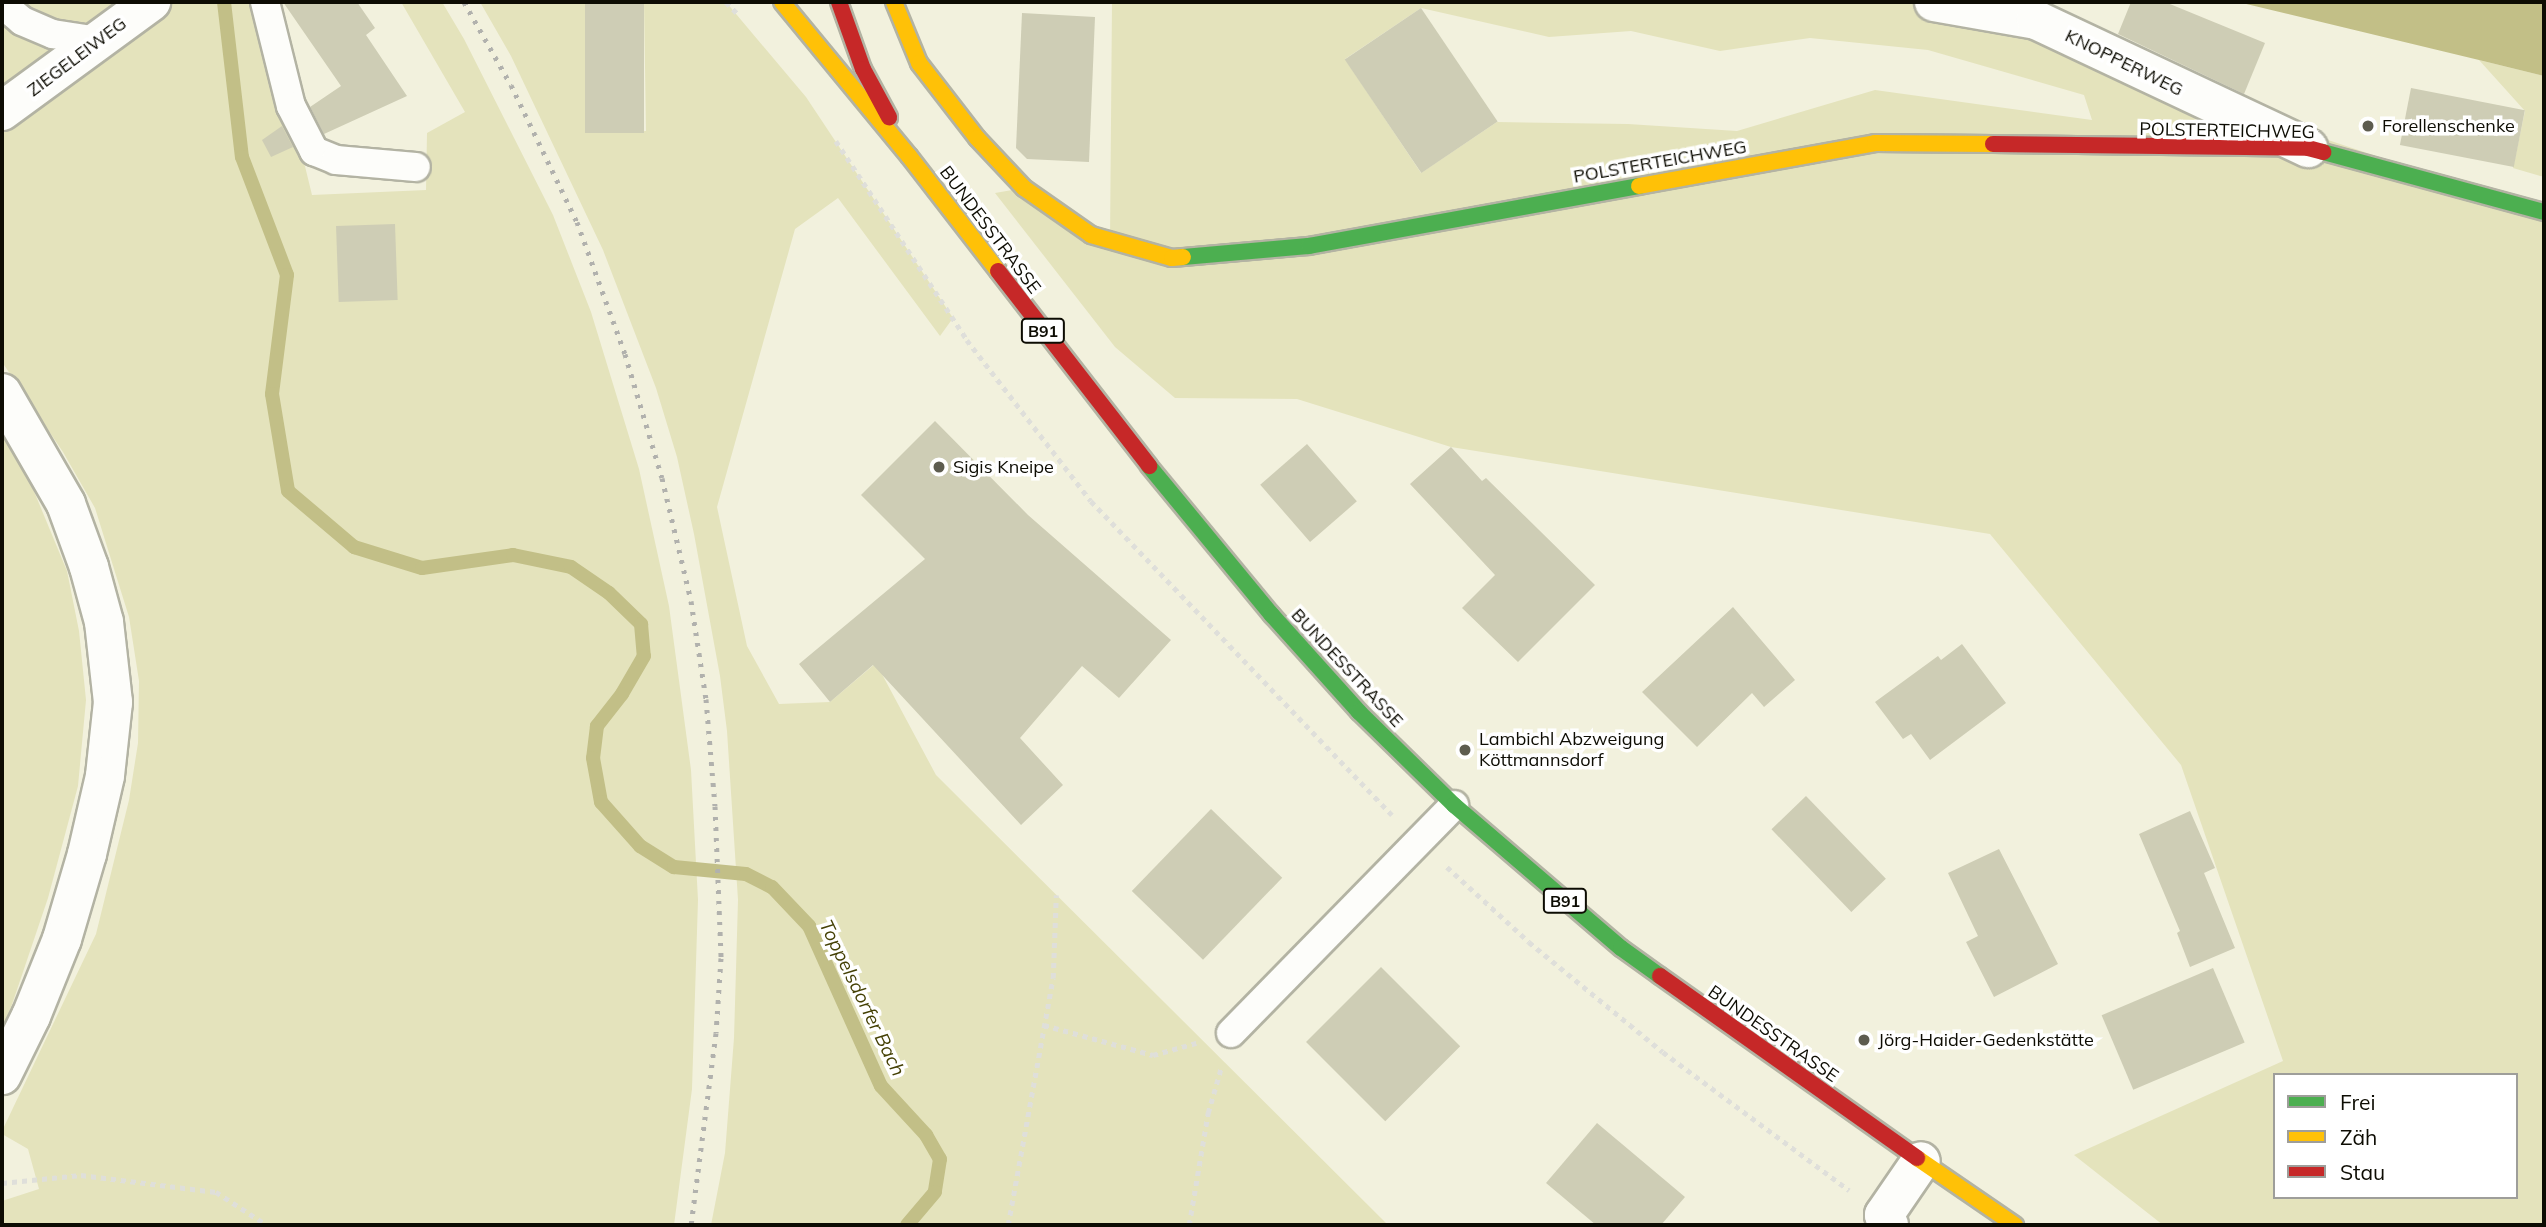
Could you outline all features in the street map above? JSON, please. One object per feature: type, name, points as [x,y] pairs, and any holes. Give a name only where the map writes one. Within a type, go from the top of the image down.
[{"type":"main road","name":"BUNDESSTRASSE","points":[[782,2],[909,156],[1178,504],[1359,712],[1454,805],[1622,948],[1738,1034],[2015,1225]]},
{"type":"main road","points":[[839,2],[863,69],[909,156]]},
{"type":"main road","name":"POLSTERTEICHWEG","points":[[894,2],[919,63],[977,138],[1024,188],[1091,235],[1172,258],[1309,246],[1875,143],[2308,148],[2544,212]]},
{"type":"street","name":"ZIEGELEIWEG","points":[[2,111],[151,2]]},
{"type":"street","name":"KNOPPERWEG","points":[[1934,2],[2036,20],[2308,148]]},
{"type":"street","points":[[2,393],[66,504],[76,529],[104,622],[113,702],[105,776],[62,939],[31,1016],[2,1075]]},
{"type":"street","points":[[1886,1220],[1922,1161]]},
{"type":"lane","points":[[265,2],[291,106],[314,151],[336,160],[416,167]]},
{"type":"lane","points":[[2,4],[22,20],[53,34],[98,41]]},
{"type":"lane","points":[[1231,1033],[1454,805]]},
{"type":"path","points":[[1007,1225],[1052,978],[1056,895]]},
{"type":"path","points":[[1044,1025],[1153,1055],[1231,1033]]},
{"type":"path","points":[[1189,1225],[1208,1113],[1231,1033]]},
{"type":"path","points":[[2,1183],[81,1174],[216,1192],[267,1225]]},
{"type":"green space","points":[[2,2],[265,2],[312,195],[426,190],[427,133],[465,112],[401,2],[442,2],[464,39],[553,215],[591,312],[639,469],[669,606],[691,770],[698,900],[692,1089],[674,1225],[2,1225],[2,1201],[39,1189],[28,1149],[2,1134],[2,1131],[96,934],[129,800],[138,743],[139,681],[129,617],[95,508],[63,452],[2,362]]},
{"type":"green space","points":[[480,2],[585,2],[587,133],[646,131],[644,2],[726,2],[806,97],[953,318],[940,336],[838,198],[795,229],[717,507],[747,646],[779,704],[830,702],[876,663],[936,775],[1388,1225],[711,1225],[725,1153],[734,1038],[738,900],[727,731],[720,676],[694,534],[677,457],[656,388],[603,250],[511,56]]},
{"type":"green space","points":[[1112,2],[2041,2],[2184,92],[2544,212],[2544,1225],[2163,1225],[2074,1155],[2283,1061],[2181,765],[1990,534],[1451,447],[1297,399],[1175,398],[1115,347],[995,193],[1024,188],[1110,241]],"holes":[[[1421,8],[1549,37],[1631,31],[1720,51],[1810,38],[1928,50],[2084,95],[2092,120],[1875,90],[1737,131],[1628,124],[1497,122],[1421,173],[1345,59]]]},
{"type":"green space","points":[[2479,60],[2544,76],[2544,177],[2513,168],[2525,111]]},
{"type":"green space","points":[[2,414],[67,571],[79,631],[86,700],[78,786],[48,898],[2,1034]]},
{"type":"shaded area","points":[[2238,2],[2544,2],[2544,76],[2479,60]]},
{"type":"building","points":[[283,2],[357,2],[375,28],[366,35],[407,96],[324,134],[310,107],[341,86]]},
{"type":"building","points":[[585,2],[644,2],[644,133],[585,133]]},
{"type":"building","points":[[2131,2],[2165,2],[2265,43],[2244,94],[2118,34]]},
{"type":"building","points":[[1421,8],[1498,122],[1421,173],[1345,59]]},
{"type":"building","points":[[1022,13],[1095,17],[1089,162],[1027,159],[1016,148]]},
{"type":"building","points":[[2411,88],[2525,110],[2514,167],[2400,145]]},
{"type":"building","points":[[282,126],[293,147],[271,157],[262,140]]},
{"type":"building","points":[[395,224],[398,300],[339,302],[336,226]]},
{"type":"building","points":[[935,421],[1028,515],[1171,640],[1119,698],[1082,666],[1020,738],[1063,785],[1021,825],[873,665],[830,702],[799,664],[925,559],[861,495]]},
{"type":"building","points":[[1307,444],[1357,501],[1310,542],[1260,485]]},
{"type":"building","points":[[1451,447],[1482,481],[1486,478],[1595,585],[1518,662],[1462,608],[1495,575],[1410,484]]},
{"type":"building","points":[[1733,607],[1795,680],[1764,707],[1752,693],[1697,747],[1642,692]]},
{"type":"building","points":[[1962,644],[2006,703],[1930,760],[1911,734],[1903,739],[1875,702],[1938,656],[1941,660]]},
{"type":"building","points":[[1806,796],[1886,879],[1851,912],[1771,829]]},
{"type":"building","points":[[1211,809],[1282,878],[1203,960],[1132,891]]},
{"type":"building","points":[[2190,811],[2215,868],[2204,873],[2235,948],[2190,967],[2177,933],[2180,931],[2139,834]]},
{"type":"building","points":[[1999,849],[2058,964],[1994,997],[1966,942],[1978,936],[1948,873]]},
{"type":"building","points":[[1381,967],[1460,1046],[1385,1121],[1306,1042]]},
{"type":"building","points":[[2213,968],[2245,1043],[2133,1090],[2102,1015]]},
{"type":"building","points":[[1597,1123],[1685,1197],[1661,1225],[1596,1225],[1546,1183]]},
{"type":"waterway","name":"Toppelsdorfer Bach","points":[[224,2],[242,157],[287,275],[272,394],[288,491],[354,547],[422,568],[513,555],[571,567],[609,593],[641,624],[644,656],[622,694],[597,726],[593,758],[601,802],[640,846],[674,867],[746,874],[772,887],[809,926],[881,1086],[926,1135],[940,1159],[935,1192],[907,1225]]},
{"type":"railway","points":[[464,2],[511,85],[577,222],[625,354],[662,478],[691,601],[706,699],[715,806],[721,958],[716,1033],[691,1225]]},
{"type":"traffic: fast","points":[[2323,152],[2544,212]]},
{"type":"traffic: fast","points":[[1183,257],[1309,246],[1639,186]]},
{"type":"traffic: fast","points":[[1149,466],[1272,615],[1359,712],[1454,805],[1621,948],[1660,976]]},
{"type":"traffic: slow","points":[[782,2],[909,156],[998,271]]},
{"type":"traffic: slow","points":[[894,2],[919,63],[977,138],[1024,188],[1091,235],[1172,258],[1183,257]]},
{"type":"traffic: slow","points":[[1639,186],[1875,143],[1993,144]]},
{"type":"traffic: slow","points":[[1917,1158],[2015,1225]]},
{"type":"traffic: jam","points":[[839,2],[863,69],[889,117]]},
{"type":"traffic: jam","points":[[1993,144],[2308,148],[2323,152]]},
{"type":"traffic: jam","points":[[998,271],[1149,466]]},
{"type":"traffic: jam","points":[[1660,976],[1917,1158]]},
{"type":"place","name":"Forellenschenke","points":[[2368,126]]},
{"type":"place","name":"Sigis Kneipe","points":[[939,467]]},
{"type":"place","name":"Lambichl Abzweigung Köttmannsdorf","points":[[1465,750]]},
{"type":"place","name":"Jörg-Haider-Gedenkstätte","points":[[1864,1040]]}]
